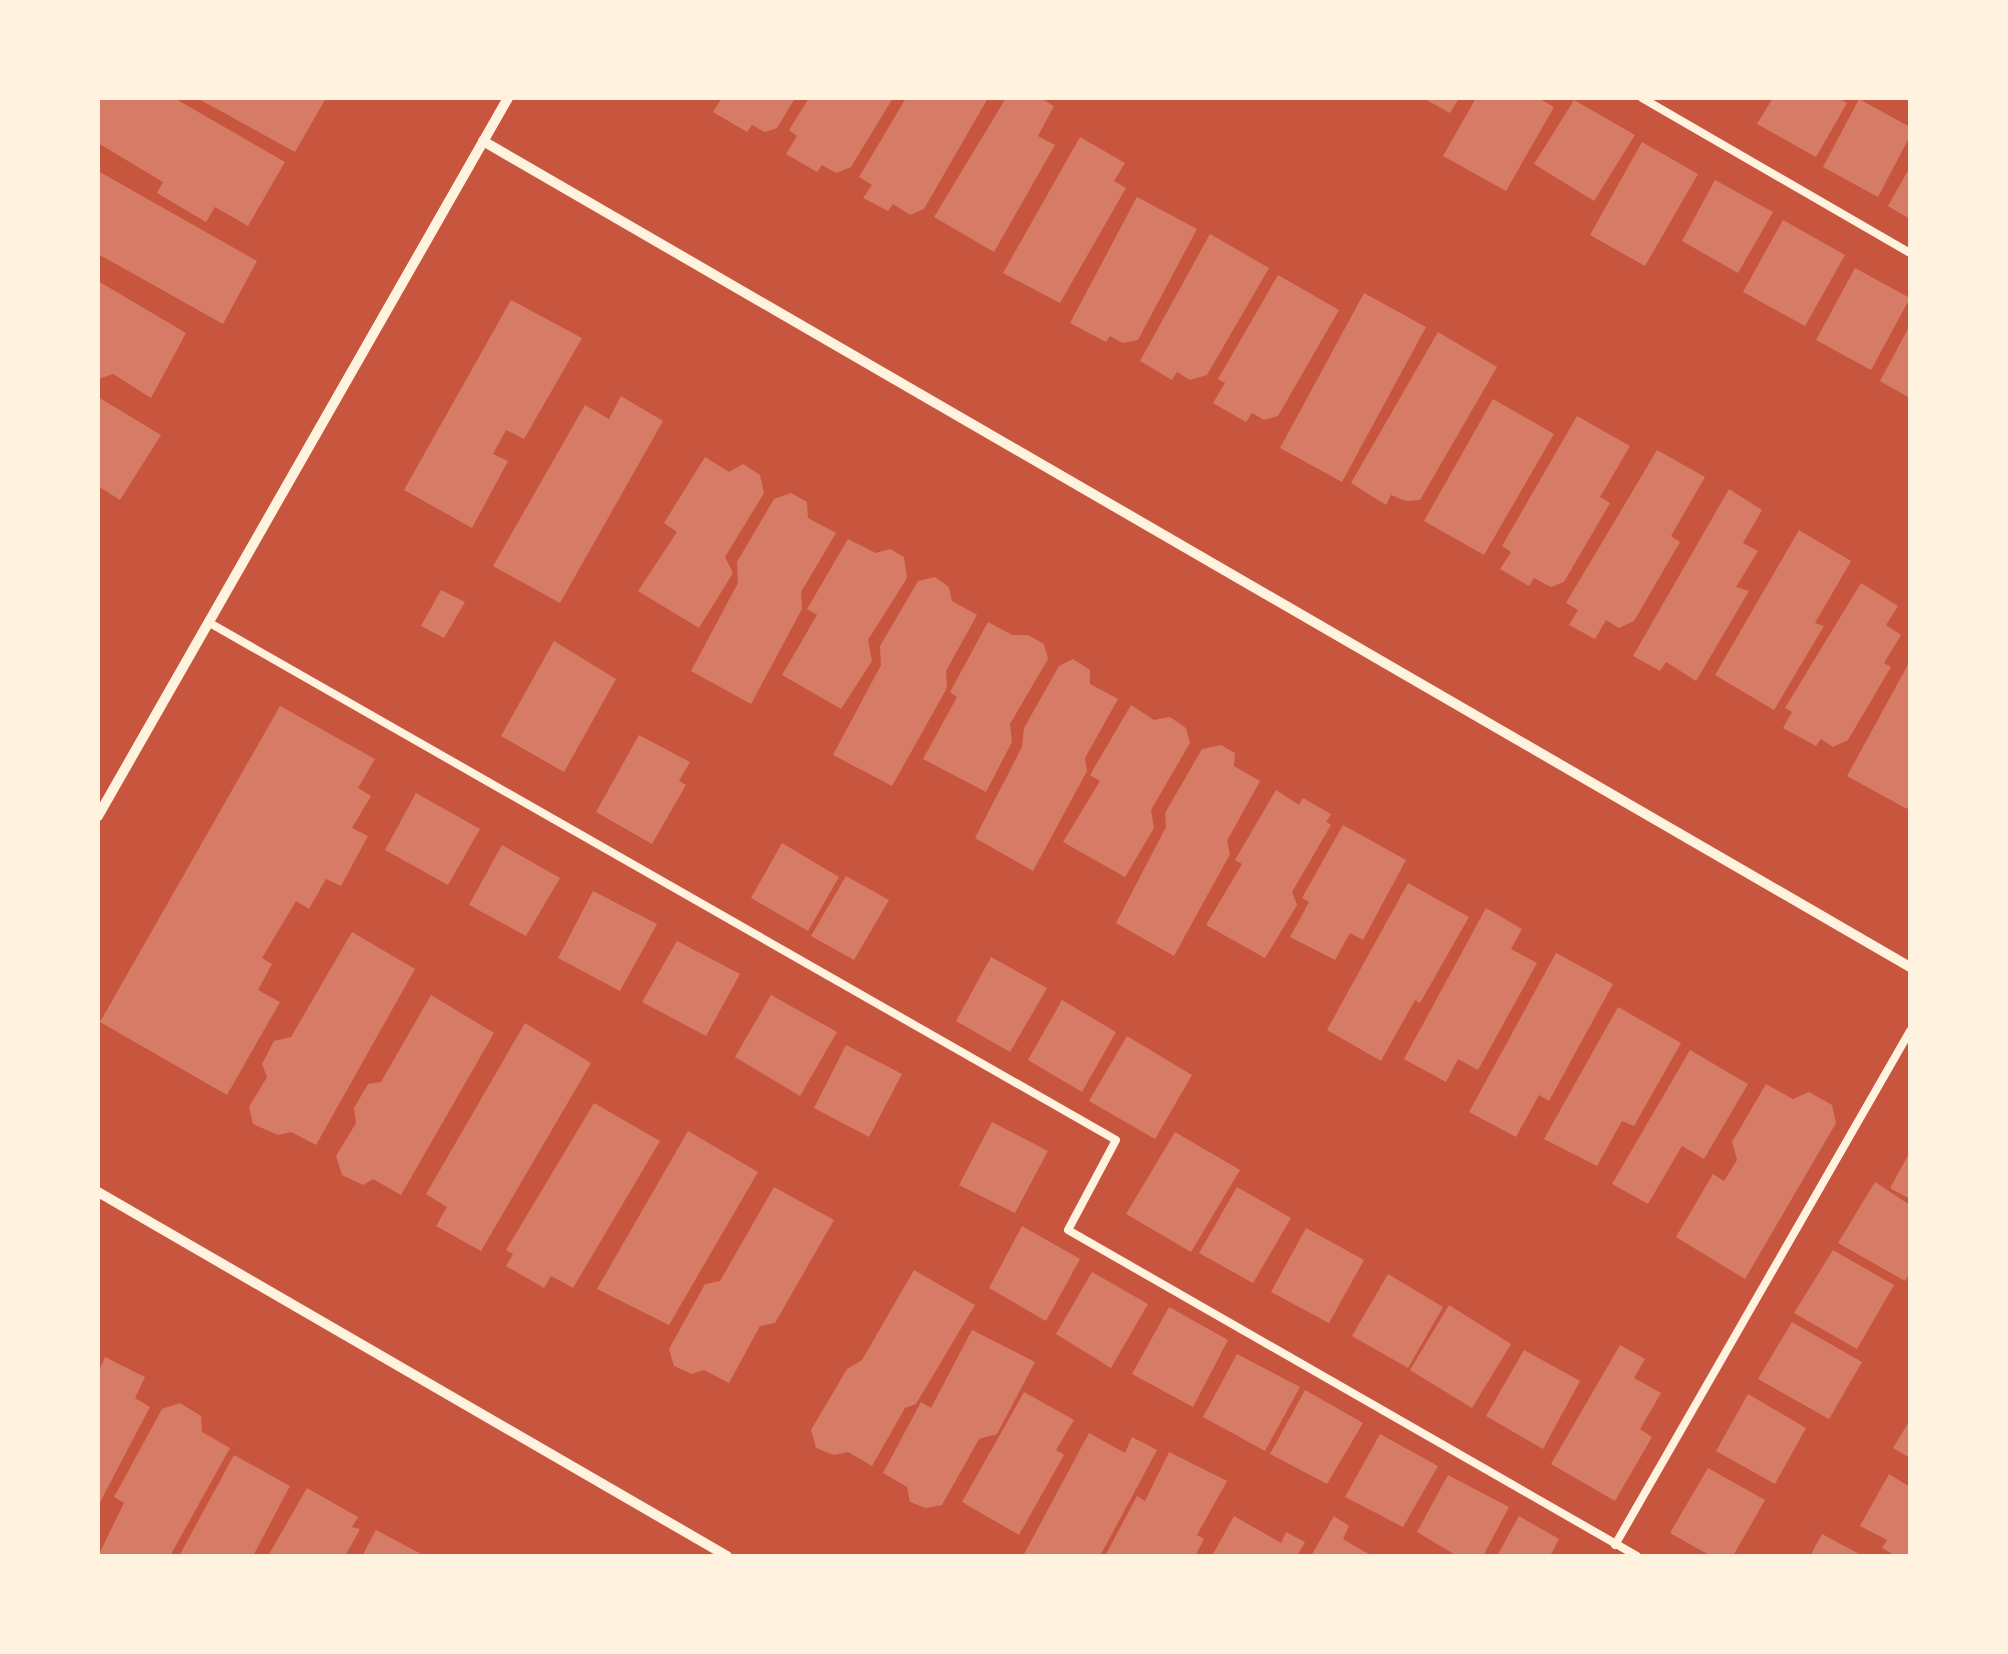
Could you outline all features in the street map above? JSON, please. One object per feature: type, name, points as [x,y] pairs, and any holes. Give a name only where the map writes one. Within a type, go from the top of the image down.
[{"type":"street","points":[[98,816],[508,98]]},
{"type":"street","points":[[483,141],[1910,967]]},
{"type":"street","points":[[98,1192],[727,1556]]},
{"type":"lane","points":[[1642,98],[1910,253]]},
{"type":"lane","points":[[208,622],[1116,1140],[1068,1230],[1637,1556]]},
{"type":"lane","points":[[1615,1544],[1910,1031]]},
{"type":"building","points":[[98,98],[174,98],[285,162],[248,226],[215,207],[206,222],[157,193],[163,182],[98,143]]},
{"type":"building","points":[[197,98],[326,98],[295,152]]},
{"type":"building","points":[[722,98],[795,98],[777,128],[765,132],[752,125],[747,132],[713,112]]},
{"type":"building","points":[[809,98],[893,98],[851,167],[836,173],[822,165],[817,172],[786,154],[797,136],[789,130]]},
{"type":"building","points":[[906,98],[988,98],[924,209],[910,215],[893,204],[888,211],[863,198],[872,185],[859,177]]},
{"type":"building","points":[[1006,98],[1040,98],[1054,106],[1038,136],[1055,145],[994,252],[934,217]]},
{"type":"building","points":[[1423,98],[1459,98],[1450,113]]},
{"type":"building","points":[[1476,98],[1538,98],[1554,107],[1506,191],[1443,156]]},
{"type":"building","points":[[1773,98],[1838,98],[1847,103],[1816,157],[1757,124]]},
{"type":"building","points":[[1859,99],[1910,127],[1910,136],[1878,197],[1823,167]]},
{"type":"building","points":[[1574,100],[1635,135],[1594,201],[1534,164]]},
{"type":"building","points":[[1080,137],[1125,163],[1114,181],[1126,188],[1060,303],[1003,273]]},
{"type":"building","points":[[1642,142],[1698,174],[1645,266],[1590,235]]},
{"type":"building","points":[[1910,167],[1910,219],[1888,206]]},
{"type":"building","points":[[98,171],[257,261],[223,324],[98,254]]},
{"type":"building","points":[[1715,180],[1773,212],[1738,273],[1682,241]]},
{"type":"building","points":[[1137,197],[1197,229],[1138,340],[1123,343],[1110,336],[1106,342],[1070,323]]},
{"type":"building","points":[[1783,220],[1845,255],[1805,326],[1743,292]]},
{"type":"building","points":[[1210,234],[1269,268],[1207,375],[1190,380],[1177,372],[1172,380],[1140,361]]},
{"type":"building","points":[[1855,268],[1910,298],[1871,370],[1816,340]]},
{"type":"building","points":[[1278,275],[1339,310],[1278,416],[1264,420],[1252,413],[1246,422],[1213,403],[1225,383],[1218,379]]},
{"type":"building","points":[[98,281],[186,333],[151,398],[113,374],[98,379]]},
{"type":"building","points":[[1364,293],[1426,327],[1342,482],[1280,448]]},
{"type":"building","points":[[511,300],[582,338],[524,439],[506,430],[493,454],[508,461],[472,528],[404,490]]},
{"type":"building","points":[[1910,325],[1910,398],[1880,381]]},
{"type":"building","points":[[1438,332],[1497,367],[1420,500],[1406,501],[1391,495],[1386,505],[1351,483]]},
{"type":"building","points":[[621,396],[663,421],[560,603],[493,566],[585,405],[609,419]]},
{"type":"building","points":[[98,397],[161,435],[120,500],[98,486]]},
{"type":"building","points":[[1493,399],[1554,434],[1484,555],[1424,521]]},
{"type":"building","points":[[1577,416],[1630,446],[1600,497],[1610,503],[1564,582],[1551,587],[1534,578],[1529,586],[1500,569],[1511,552],[1502,546]]},
{"type":"building","points":[[1657,450],[1705,477],[1671,536],[1680,542],[1634,621],[1619,628],[1606,620],[1595,639],[1569,625],[1578,610],[1566,603]]},
{"type":"building","points":[[705,457],[729,472],[743,464],[760,475],[764,493],[725,557],[733,573],[699,628],[638,591],[677,532],[664,523]]},
{"type":"building","points":[[1729,489],[1762,510],[1743,543],[1758,551],[1736,587],[1749,591],[1696,681],[1666,662],[1660,671],[1633,656]]},
{"type":"building","points":[[791,493],[807,502],[808,518],[836,533],[801,592],[802,609],[751,704],[691,671],[738,583],[737,562],[774,499]]},
{"type":"building","points":[[1799,530],[1851,561],[1815,623],[1824,626],[1774,710],[1715,675]]},
{"type":"building","points":[[848,539],[876,553],[890,549],[904,557],[907,578],[868,640],[872,661],[841,709],[782,675],[817,615],[807,609]]},
{"type":"building","points":[[935,577],[949,587],[952,601],[977,615],[946,671],[947,688],[892,786],[833,755],[881,665],[880,646],[918,581]]},
{"type":"building","points":[[1861,583],[1898,606],[1886,625],[1901,635],[1884,663],[1891,667],[1848,740],[1833,747],[1821,739],[1816,746],[1783,728],[1792,712],[1785,708]]},
{"type":"building","points":[[441,590],[465,602],[444,638],[421,626]]},
{"type":"building","points":[[988,622],[1012,635],[1028,635],[1044,644],[1048,659],[1010,724],[1012,742],[986,792],[923,759],[957,697],[950,692]]},
{"type":"building","points":[[554,641],[616,679],[564,772],[501,736]]},
{"type":"building","points":[[1073,659],[1090,670],[1090,684],[1118,699],[1085,758],[1087,771],[1033,871],[975,838],[1022,747],[1024,728],[1059,666]]},
{"type":"building","points":[[1910,661],[1910,802],[1907,809],[1847,776]]},
{"type":"building","points":[[1131,705],[1154,720],[1170,717],[1186,728],[1190,743],[1151,810],[1154,828],[1125,877],[1063,842],[1100,781],[1090,775]]},
{"type":"building","points":[[280,706],[375,759],[358,788],[371,796],[352,828],[368,836],[341,886],[326,879],[309,909],[296,901],[262,958],[272,964],[258,990],[280,1002],[227,1095],[100,1022]]},
{"type":"building","points":[[639,735],[690,762],[679,781],[686,785],[652,844],[596,812]]},
{"type":"building","points":[[1221,745],[1235,753],[1234,766],[1260,781],[1227,841],[1230,854],[1174,956],[1116,923],[1166,827],[1165,813],[1202,749]]},
{"type":"building","points":[[1276,790],[1299,805],[1303,798],[1331,814],[1326,822],[1331,825],[1292,892],[1297,905],[1265,958],[1206,925],[1242,864],[1235,860]]},
{"type":"building","points":[[416,793],[480,829],[448,885],[385,850]]},
{"type":"building","points":[[1343,825],[1406,860],[1363,940],[1350,933],[1335,960],[1290,937],[1309,902],[1302,898]]},
{"type":"building","points":[[782,843],[839,877],[808,931],[751,898]]},
{"type":"building","points":[[502,845],[560,878],[526,936],[469,905]]},
{"type":"building","points":[[846,876],[889,900],[854,960],[811,936]]},
{"type":"building","points":[[1408,883],[1469,917],[1420,1003],[1415,1000],[1381,1061],[1327,1030]]},
{"type":"building","points":[[593,891],[657,924],[620,991],[558,958]]},
{"type":"building","points":[[1486,908],[1522,929],[1511,949],[1537,963],[1478,1070],[1458,1059],[1446,1082],[1404,1059]]},
{"type":"building","points":[[352,932],[415,969],[316,1145],[291,1132],[278,1135],[253,1124],[249,1107],[267,1077],[262,1064],[274,1041],[291,1037]]},
{"type":"building","points":[[677,941],[740,974],[706,1036],[642,1002]]},
{"type":"building","points":[[1556,953],[1613,984],[1549,1101],[1539,1095],[1516,1137],[1469,1112]]},
{"type":"building","points":[[991,957],[1047,988],[1010,1052],[956,1021]]},
{"type":"building","points":[[431,995],[494,1033],[401,1195],[373,1179],[363,1185],[342,1175],[336,1156],[356,1123],[354,1108],[368,1084],[381,1082]]},
{"type":"building","points":[[771,995],[837,1032],[800,1096],[735,1057]]},
{"type":"building","points":[[1062,1000],[1116,1032],[1082,1092],[1028,1060]]},
{"type":"building","points":[[1618,1007],[1681,1043],[1634,1126],[1622,1121],[1597,1166],[1544,1139]]},
{"type":"building","points":[[525,1023],[591,1063],[481,1251],[436,1226],[447,1207],[426,1194]]},
{"type":"building","points":[[1127,1036],[1192,1075],[1155,1139],[1089,1101]]},
{"type":"building","points":[[846,1045],[902,1074],[869,1137],[814,1108]]},
{"type":"building","points":[[1690,1050],[1748,1084],[1704,1159],[1682,1146],[1648,1204],[1612,1184]]},
{"type":"building","points":[[1766,1084],[1793,1099],[1809,1092],[1832,1105],[1836,1123],[1745,1279],[1676,1237],[1713,1174],[1724,1181],[1737,1160],[1732,1142]]},
{"type":"building","points":[[594,1103],[660,1141],[573,1288],[551,1276],[544,1288],[506,1266],[513,1254],[506,1250]]},
{"type":"building","points":[[992,1122],[1048,1151],[1015,1213],[959,1185]]},
{"type":"building","points":[[688,1131],[758,1172],[669,1325],[597,1289]]},
{"type":"building","points":[[1175,1132],[1240,1170],[1191,1252],[1126,1214]]},
{"type":"building","points":[[1910,1152],[1910,1199],[1890,1188]]},
{"type":"building","points":[[1875,1182],[1910,1205],[1910,1272],[1905,1281],[1838,1243]]},
{"type":"building","points":[[774,1187],[834,1220],[775,1323],[760,1326],[729,1383],[704,1370],[692,1374],[674,1366],[669,1349],[705,1284],[720,1281]]},
{"type":"building","points":[[1237,1187],[1291,1218],[1253,1283],[1199,1253]]},
{"type":"building","points":[[1022,1226],[1080,1259],[1046,1321],[989,1288]]},
{"type":"building","points":[[1306,1228],[1364,1260],[1329,1323],[1271,1292]]},
{"type":"building","points":[[1833,1250],[1894,1285],[1857,1349],[1794,1313]]},
{"type":"building","points":[[914,1270],[975,1305],[916,1404],[905,1408],[872,1466],[848,1452],[834,1455],[816,1448],[811,1430],[847,1369],[862,1360]]},
{"type":"building","points":[[1092,1272],[1148,1304],[1111,1368],[1056,1334]]},
{"type":"building","points":[[1388,1274],[1443,1307],[1408,1368],[1352,1336]]},
{"type":"building","points":[[1449,1305],[1511,1344],[1472,1408],[1410,1370]]},
{"type":"building","points":[[1169,1307],[1228,1340],[1193,1407],[1132,1374]]},
{"type":"building","points":[[1792,1322],[1862,1362],[1829,1419],[1758,1379]]},
{"type":"building","points":[[972,1330],[1035,1362],[997,1434],[979,1439],[942,1505],[926,1508],[910,1502],[907,1487],[883,1473],[921,1402],[931,1408]]},
{"type":"building","points":[[1620,1345],[1645,1359],[1634,1378],[1661,1393],[1640,1429],[1652,1437],[1615,1501],[1551,1464]]},
{"type":"building","points":[[1524,1350],[1580,1381],[1543,1449],[1486,1416]]},
{"type":"building","points":[[1237,1354],[1300,1387],[1265,1451],[1203,1417]]},
{"type":"building","points":[[105,1357],[145,1377],[135,1398],[150,1407],[98,1506],[98,1373]]},
{"type":"building","points":[[1305,1390],[1363,1423],[1327,1484],[1270,1454]]},
{"type":"building","points":[[1024,1392],[1074,1420],[1056,1450],[1064,1455],[1019,1535],[962,1502]]},
{"type":"building","points":[[1748,1394],[1806,1428],[1775,1484],[1716,1451]]},
{"type":"building","points":[[180,1403],[201,1416],[202,1432],[230,1448],[170,1556],[98,1556],[124,1503],[114,1497],[162,1409]]},
{"type":"building","points":[[1910,1420],[1910,1458],[1893,1448]]},
{"type":"building","points":[[1089,1433],[1125,1453],[1132,1437],[1157,1450],[1100,1556],[1023,1556]]},
{"type":"building","points":[[1380,1434],[1438,1466],[1403,1527],[1345,1497]]},
{"type":"building","points":[[1169,1452],[1227,1481],[1197,1535],[1204,1539],[1195,1556],[1105,1556],[1137,1496],[1145,1501]]},
{"type":"building","points":[[234,1455],[290,1486],[253,1556],[179,1556]]},
{"type":"building","points":[[1708,1468],[1765,1500],[1733,1556],[1711,1556],[1670,1533]]},
{"type":"building","points":[[1889,1474],[1910,1487],[1910,1556],[1896,1556],[1882,1548],[1887,1540],[1860,1526]]},
{"type":"building","points":[[1448,1475],[1509,1507],[1483,1556],[1457,1556],[1417,1532]]},
{"type":"building","points":[[307,1488],[358,1517],[352,1527],[360,1529],[345,1556],[268,1556]]},
{"type":"building","points":[[1234,1516],[1281,1543],[1286,1532],[1305,1542],[1297,1556],[1212,1556]]},
{"type":"building","points":[[1334,1516],[1349,1526],[1343,1539],[1372,1556],[1311,1556]]},
{"type":"building","points":[[1519,1516],[1559,1539],[1550,1556],[1497,1556]]},
{"type":"building","points":[[376,1530],[425,1556],[362,1556]]},
{"type":"building","points":[[1822,1534],[1863,1556],[1810,1556]]}]
